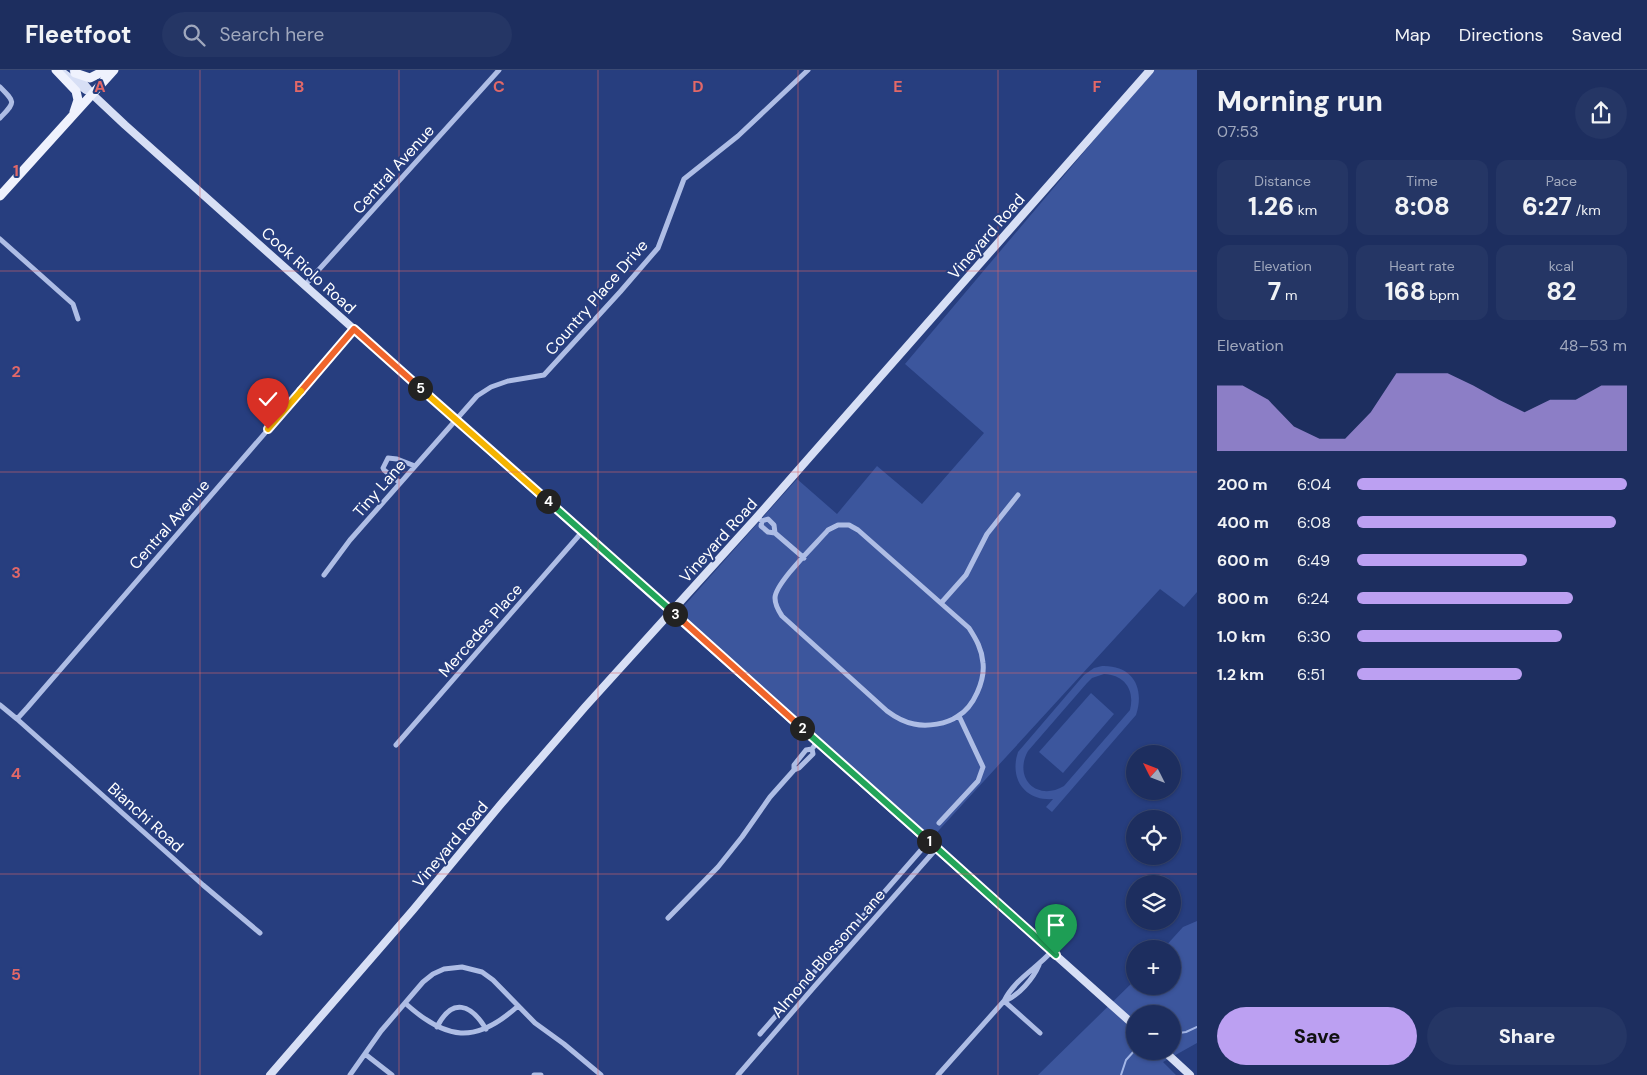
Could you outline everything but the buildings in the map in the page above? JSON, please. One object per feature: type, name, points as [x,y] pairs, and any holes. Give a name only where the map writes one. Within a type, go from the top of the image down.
[{"type":"main road","points":[[58,70],[76,91],[78,100],[74,114]]},
{"type":"main road","points":[[74,72],[90,78],[106,70]]},
{"type":"main road","points":[[0,196],[114,70]]},
{"type":"street","points":[[58,70],[92,94]]},
{"type":"street","name":"Central Avenue","points":[[305,285],[499,70]]},
{"type":"street","name":"Country Place Drive","points":[[456,420],[477,396],[491,387],[508,380],[544,376],[658,248],[684,179],[738,136],[808,70]]},
{"type":"street","name":"Vineyard Road","points":[[270,1075],[413,910],[501,804],[672,612],[760,519],[1150,70]]},
{"type":"street","points":[[74,72],[92,94]]},
{"type":"street","points":[[0,87],[13,102],[12,106],[0,118]]},
{"type":"street","name":"Cook Riolo Road","points":[[92,94],[1126,1018]]},
{"type":"street","points":[[0,239],[73,304],[78,319]]},
{"type":"street","name":"Central Avenue","points":[[17,719],[354,329]]},
{"type":"street","name":"Tiny Lane","points":[[324,575],[350,540],[456,420]]},
{"type":"street","points":[[400,483],[383,468],[388,458],[397,459],[415,466]]},
{"type":"street","points":[[942,602],[966,575],[987,534],[1018,494]]},
{"type":"street","points":[[760,519],[768,519],[774,525],[775,533],[804,558]]},
{"type":"street","points":[[838,525],[849,525],[858,530],[942,602],[969,628],[978,643],[983,664],[982,682],[974,699],[959,716],[932,725],[914,724],[899,719],[887,711],[782,616],[776,607],[775,596],[780,584],[804,558],[828,530],[838,525]]},
{"type":"street","name":"Mercedes Place","points":[[396,745],[582,532]]},
{"type":"street","points":[[0,705],[17,719]]},
{"type":"street","points":[[939,823],[978,780],[984,767],[959,716]]},
{"type":"street","name":"Bianchi Road","points":[[17,719],[203,885],[260,933]]},
{"type":"street","points":[[668,918],[718,867],[770,798],[794,770],[813,754],[812,749],[817,742]]},
{"type":"street","points":[[794,770],[794,765],[806,750],[812,749]]},
{"type":"street","points":[[800,757],[805,762]]},
{"type":"street","points":[[760,1034],[929,841]]},
{"type":"street","name":"Almond Blossom Lane","points":[[738,1075],[937,848]]},
{"type":"street","points":[[938,1075],[1004,1001],[1013,998],[1052,951]]},
{"type":"street","points":[[350,1075],[381,1031],[423,982],[433,974],[444,969],[462,967],[482,972],[493,980],[535,1023],[599,1075]]},
{"type":"street","points":[[1004,1001],[1040,1033]]},
{"type":"street","points":[[405,1003],[437,1027],[461,1033],[486,1029],[502,1020],[518,1006]]},
{"type":"street","points":[[437,1027],[444,1014],[449,1010],[463,1007],[470,1009],[486,1029]]},
{"type":"street","points":[[365,1054],[392,1075]]},
{"type":"street","points":[[1174,1060],[1190,1075]]},
{"type":"street","points":[[534,1075],[542,1075]]},
{"type":"shaded area","points":[[1153,70],[1197,70],[1197,592],[1184,607],[1160,589],[929,841],[676,615],[797,479],[837,514],[877,466],[922,504],[984,433],[905,364]]},
{"type":"shaded area","points":[[1102,666],[1113,667],[1122,669],[1129,674],[1134,680],[1139,696],[1136,715],[1052,812],[1046,807],[1053,799],[1043,799],[1027,792],[1018,779],[1016,762],[1018,752],[1084,675],[1094,668]],"holes":[[[1104,674],[1118,677],[1130,690],[1130,710],[1064,786],[1045,791],[1030,785],[1024,770],[1024,761],[1028,751],[1092,678]]]},
{"type":"shaded area","points":[[1091,693],[1114,714],[1063,773],[1039,752]]},
{"type":"shaded area","points":[[1197,921],[1197,1043],[1181,1052],[1181,1005],[1126,1005],[1126,1060],[1167,1060],[1163,1062],[1176,1075],[1038,1075],[1126,989],[1126,995],[1181,995],[1181,940],[1171,940],[1181,929]]},
{"type":"waterway","points":[[1181,1033],[1197,1027]]},
{"type":"waterway","points":[[1121,1075],[1126,1060]]},
{"type":"route","points":[[268,429],[354,329],[1056,955]]}]
